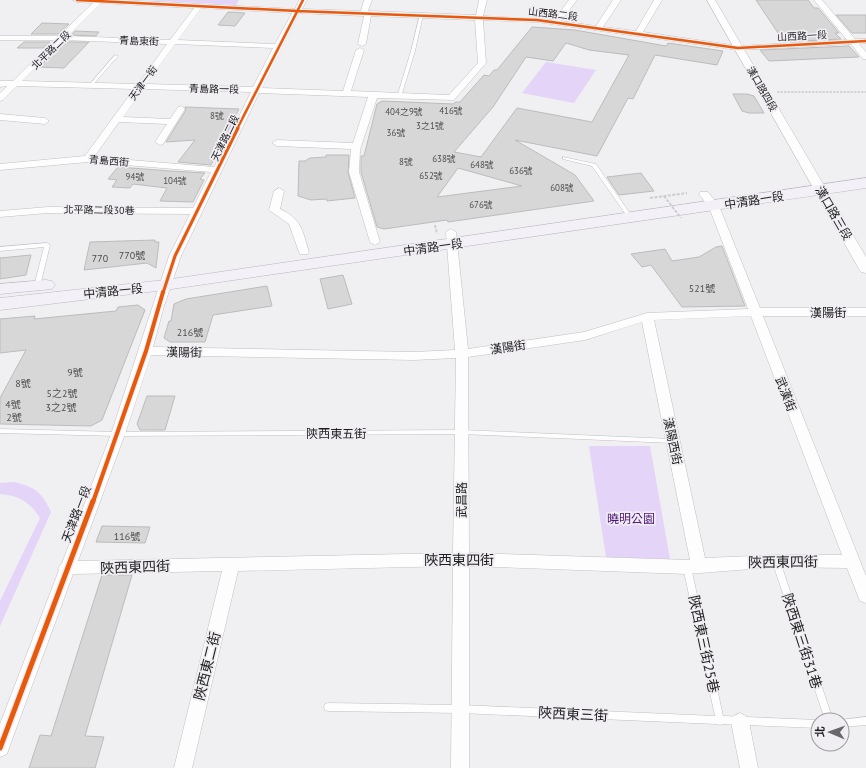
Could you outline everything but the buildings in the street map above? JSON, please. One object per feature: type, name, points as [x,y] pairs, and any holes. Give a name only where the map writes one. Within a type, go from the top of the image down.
[{"type":"main road","name":"中清路一段","points":[[0,304],[168,278],[816,184],[866,171]]},
{"type":"main road","name":"中清路一段","points":[[816,184],[866,183]]},
{"type":"main road","name":"中清路一段","points":[[0,290],[37,286],[168,278],[304,252],[375,242],[452,238]]},
{"type":"street","name":"山西路二段","points":[[77,0],[198,7],[479,17],[556,22],[738,48]]},
{"type":"street","name":"天津路二段","points":[[168,278],[175,256],[278,46],[303,0]]},
{"type":"street","points":[[346,95],[361,47],[368,0]]},
{"type":"street","points":[[479,17],[483,0]]},
{"type":"street","points":[[556,22],[573,0]]},
{"type":"street","points":[[598,28],[617,0]]},
{"type":"street","points":[[638,34],[658,0]]},
{"type":"street","name":"漢口路四段","points":[[711,0],[765,92],[816,184]]},
{"type":"street","points":[[818,0],[866,57]]},
{"type":"street","points":[[827,10],[829,0]]},
{"type":"street","name":"北平路二段","points":[[0,98],[63,38],[99,1]]},
{"type":"street","name":"天津一街","points":[[88,159],[198,7]]},
{"type":"street","name":"青島路一段","points":[[0,84],[16,83],[257,90],[346,95],[451,98],[482,63],[479,17]]},
{"type":"street","name":"青島東街","points":[[0,38],[63,38],[278,46]]},
{"type":"street","name":"山西路一段","points":[[738,48],[866,41]]},
{"type":"street","points":[[373,96],[356,146],[354,172],[375,242]]},
{"type":"street","points":[[160,142],[181,109]]},
{"type":"street","points":[[0,117],[45,121]]},
{"type":"street","points":[[117,120],[173,122]]},
{"type":"street","points":[[278,144],[356,146]]},
{"type":"street","name":"青島西街","points":[[0,167],[88,159],[218,170]]},
{"type":"street","name":"漢口路三段","points":[[816,184],[866,269]]},
{"type":"street","points":[[279,191],[274,210],[288,216],[295,222],[304,252]]},
{"type":"street","name":"武漢街","points":[[709,200],[866,596]]},
{"type":"street","name":"北平路二段30巷","points":[[0,214],[48,210],[198,211]]},
{"type":"street","name":"武昌路","points":[[452,238],[462,354],[460,768]]},
{"type":"street","name":"天津路一段","points":[[0,748],[66,568],[118,434],[146,351],[168,278]]},
{"type":"street","name":"漢陽街","points":[[146,351],[414,356],[462,354],[585,336],[647,317],[754,312],[866,312]]},
{"type":"street","name":"漢陽西街","points":[[647,317],[673,440],[693,566]]},
{"type":"street","name":"陜西東四街","points":[[66,568],[461,559],[693,566],[776,561],[852,562]]},
{"type":"street","name":"陜西東二街","points":[[183,768],[232,564]]},
{"type":"street","points":[[740,722],[749,768]]},
{"type":"lane","points":[[399,97],[413,51],[421,15]]},
{"type":"lane","points":[[90,86],[116,56]]},
{"type":"lane","points":[[565,158],[594,165],[626,212]]},
{"type":"lane","points":[[0,249],[47,245],[37,286]]},
{"type":"lane","name":"陝西東五街","points":[[0,431],[118,434],[461,432],[673,440]]},
{"type":"lane","name":"陜西東三街31巷","points":[[776,561],[826,712]]},
{"type":"lane","name":"陜西東三街25巷","points":[[693,566],[720,721]]},
{"type":"lane","name":"陜西東三街","points":[[328,706],[460,709],[810,724]]},
{"type":"lane","points":[[850,722],[866,721]]},
{"type":"path","points":[[765,92],[866,92]]},
{"type":"path","points":[[650,198],[687,193]]},
{"type":"path","points":[[664,196],[681,218]]},
{"type":"green space","points":[[143,0],[239,0],[236,5]]},
{"type":"green space","points":[[546,62],[596,70],[574,103],[522,93]]},
{"type":"green space","name":"曉明公園","points":[[589,446],[650,446],[670,559],[606,557]]},
{"type":"green space","points":[[14,482],[28,486],[37,491],[44,499],[51,512],[0,626],[0,601],[40,518],[36,512],[23,500],[0,494],[0,483]]},
{"type":"cycle path","points":[[77,0],[297,11],[537,20],[738,48],[866,41]]},
{"type":"cycle path","points":[[0,748],[118,434],[146,351],[158,306],[175,256],[278,46],[303,0]]}]
